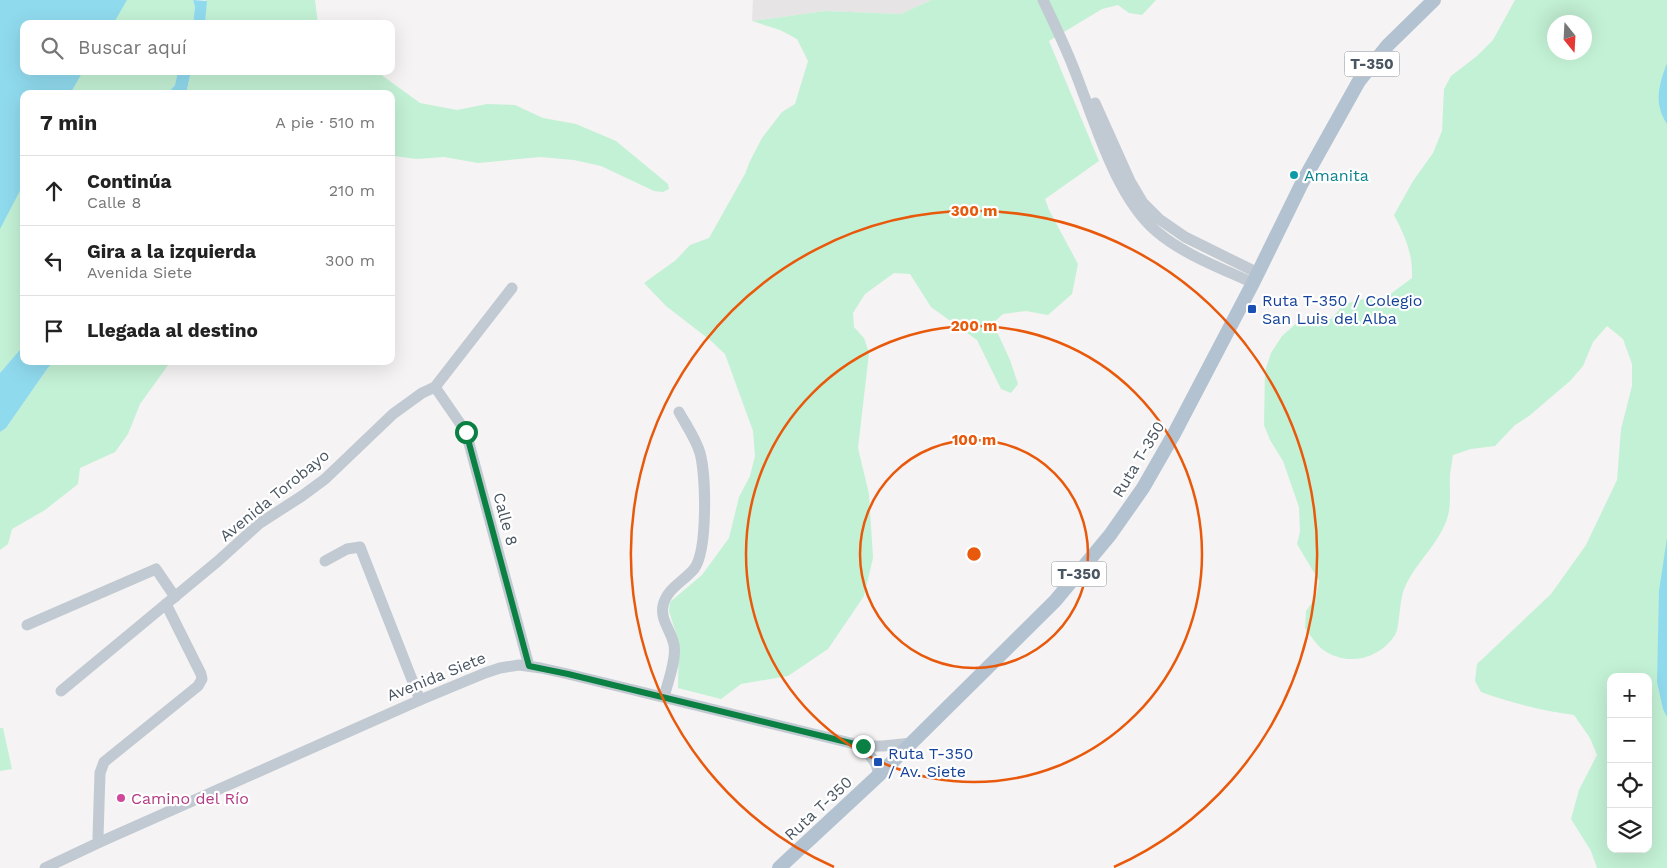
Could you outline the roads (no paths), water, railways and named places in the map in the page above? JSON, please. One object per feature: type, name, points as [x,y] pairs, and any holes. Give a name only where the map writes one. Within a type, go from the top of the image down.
[{"type":"main road","name":"Ruta T-350","points":[[779,868],[879,775],[1055,601],[1110,535],[1143,488],[1166,449],[1256,278],[1302,183],[1360,81],[1388,45],[1434,0]]},
{"type":"street","points":[[1043,0],[1074,67],[1121,184],[1140,214],[1156,230],[1175,244],[1256,278]]},
{"type":"street","name":"Avenida Torobayo","points":[[61,691],[171,601],[260,523],[325,479],[393,414],[422,393],[435,387],[512,288]]},
{"type":"street","name":"Calle 8","points":[[435,387],[466,432],[529,666]]},
{"type":"street","points":[[664,697],[675,650],[664,619],[663,604],[668,595],[695,568],[701,554],[704,532],[700,452],[679,412]]},
{"type":"street","points":[[325,561],[347,549],[360,547],[420,700]]},
{"type":"street","points":[[28,625],[156,570],[201,674],[201,682],[198,686],[104,762],[100,773],[98,837],[100,842]]},
{"type":"street","name":"Avenida Siete","points":[[45,868],[420,700],[492,670],[508,666],[529,666],[863,746],[912,743]]},
{"type":"street","points":[[863,746],[874,759],[879,775]]},
{"type":"water","points":[[0,0],[127,0],[115,20],[20,20],[20,75],[81,75],[72,90],[20,90],[20,191],[0,229]]},
{"type":"water","points":[[193,0],[207,1],[205,20],[193,20],[195,7]]},
{"type":"water","points":[[1667,63],[1667,124],[1660,109],[1659,94]]},
{"type":"water","points":[[177,75],[190,75],[187,90],[171,90],[175,85]]},
{"type":"water","points":[[20,350],[20,365],[50,365],[6,428],[0,432],[0,373]]},
{"type":"water","points":[[1667,538],[1667,717],[1663,709],[1657,682],[1659,591]]},
{"type":"place","name":"Amanita","points":[[1294,175]]},
{"type":"place","name":"Ruta T-350 / Colegio San Luis del Alba","points":[[1252,309]]},
{"type":"place","name":"Ruta T-350 / Av. Siete","points":[[878,762]]},
{"type":"place","name":"Camino del Río","points":[[121,798]]}]
